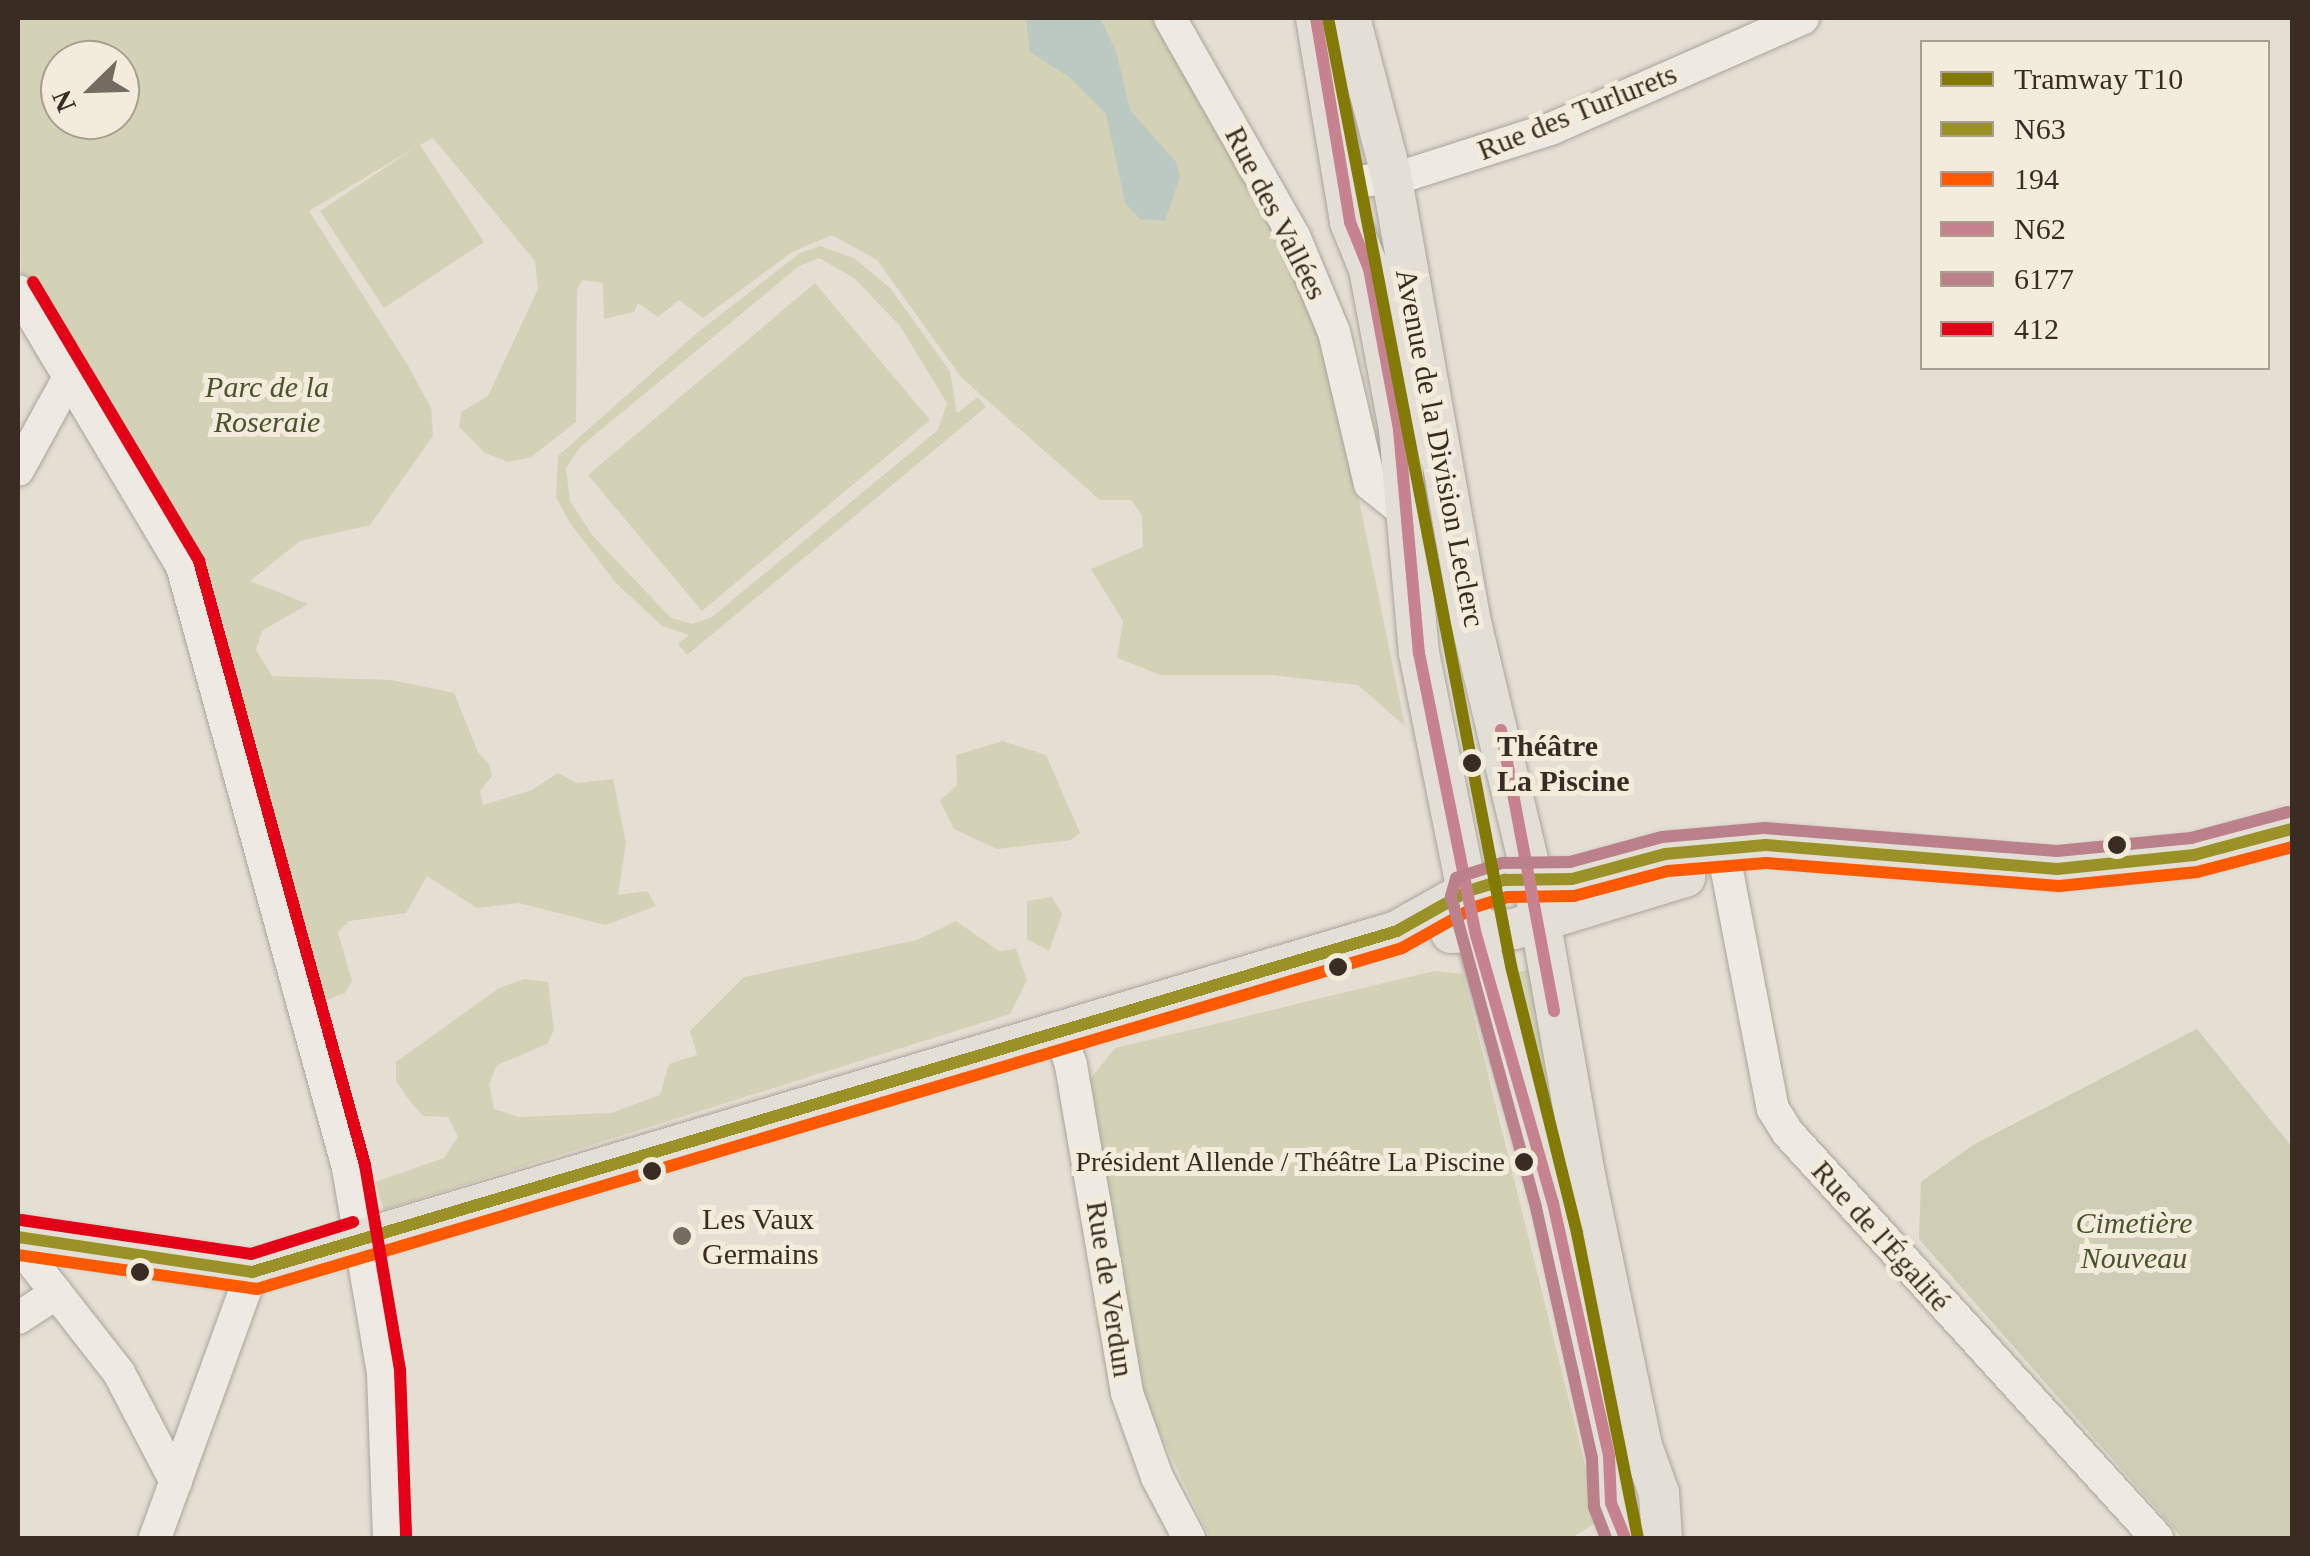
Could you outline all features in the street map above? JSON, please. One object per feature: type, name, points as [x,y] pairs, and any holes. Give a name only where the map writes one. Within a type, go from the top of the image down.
[{"type":"main road","name":"Avenue de la Division Leclerc","points":[[1316,18],[1344,184],[1386,355],[1411,517],[1419,652],[1476,935]]},
{"type":"main road","name":"Avenue de la Division Leclerc","points":[[1350,18],[1391,174],[1470,618],[1533,880],[1538,924]]},
{"type":"main road","points":[[18,1236],[252,1272],[1397,931],[1468,890],[1533,880],[1572,880],[1665,854],[1766,845],[2088,867],[2194,855],[2292,829]]},
{"type":"main road","points":[[1397,931],[1476,935],[1538,924],[1681,878],[1726,871],[1798,869],[2054,893],[2200,878],[2292,853]]},
{"type":"main road","points":[[1476,935],[1548,1185],[1609,1456],[1611,1503],[1630,1537],[1659,1493],[1638,1426],[1538,924]]},
{"type":"street","name":"Rue des Vallées","points":[[1170,18],[1294,236],[1334,332],[1370,484],[1411,517]]},
{"type":"street","name":"Rue des Turlurets","points":[[1344,184],[1410,174],[1553,128],[1802,18]]},
{"type":"street","points":[[18,291],[182,566],[348,1168],[383,1373],[389,1538]]},
{"type":"street","points":[[18,470],[68,379]]},
{"type":"street","name":"Rue de l'Égalité","points":[[1726,871],[1772,1108],[1788,1134],[2157,1538]]},
{"type":"street","name":"Rue de Verdun","points":[[1059,1030],[1075,1085],[1126,1393],[1156,1477],[1189,1538]]},
{"type":"street","points":[[18,1244],[119,1373],[176,1482]]},
{"type":"street","points":[[155,1538],[252,1272]]},
{"type":"street","points":[[18,1318],[58,1293]]},
{"type":"green space","name":"Parc de la Roseraie","points":[[18,18],[1165,18],[1306,285],[1331,362],[1405,726],[1358,685],[1271,675],[1161,675],[1117,658],[1123,621],[1091,569],[1143,547],[1142,515],[1131,500],[1100,500],[961,377],[877,260],[832,235],[792,252],[703,318],[679,300],[658,317],[638,303],[634,312],[604,319],[603,283],[583,280],[577,289],[576,422],[531,457],[508,462],[485,453],[459,427],[461,412],[488,396],[538,289],[535,261],[433,138],[420,145],[484,242],[384,308],[320,211],[416,147],[309,211],[407,364],[431,408],[433,436],[370,525],[300,541],[250,581],[308,604],[262,631],[256,650],[272,676],[392,680],[454,693],[478,752],[489,764],[492,776],[480,791],[483,805],[532,790],[558,773],[577,783],[613,779],[626,842],[618,895],[647,891],[656,906],[606,925],[519,903],[477,908],[427,876],[406,913],[349,921],[338,932],[352,981],[345,993],[322,1002],[197,564],[21,271]]},
{"type":"green space","points":[[820,246],[854,258],[890,288],[950,371],[957,413],[978,397],[986,407],[687,655],[678,644],[689,635],[662,626],[616,583],[570,523],[556,497],[558,456],[697,333],[800,253]],"holes":[[[819,258],[854,278],[900,326],[947,403],[938,430],[712,617],[692,624],[671,618],[592,535],[570,501],[566,468],[580,447],[799,266]]]},
{"type":"green space","points":[[815,283],[930,420],[702,611],[588,475]]},
{"type":"green space","points":[[1003,741],[1046,755],[1080,833],[1071,840],[997,849],[954,829],[940,801],[957,785],[956,755]]},
{"type":"green space","points":[[1052,897],[1062,914],[1049,951],[1027,939],[1027,901]]},
{"type":"green space","points":[[956,921],[999,951],[1016,949],[1027,980],[1010,1014],[384,1210],[375,1182],[444,1158],[458,1137],[448,1117],[423,1116],[409,1100],[396,1081],[396,1062],[499,988],[524,979],[548,982],[554,1030],[547,1044],[497,1065],[489,1084],[494,1109],[519,1117],[611,1113],[660,1095],[669,1064],[697,1055],[690,1031],[744,977],[917,940]]},
{"type":"green space","points":[[1533,969],[1651,1487],[1619,1494],[1498,977]]},
{"type":"green space","points":[[1434,971],[1463,974],[1599,1521],[1571,1538],[1210,1538],[1140,1391],[1089,1081],[1115,1048]]},
{"type":"green space","name":"Cimetière Nouveau","points":[[2197,1029],[2292,1147],[2292,1538],[2182,1538],[1919,1239],[1921,1182],[1973,1145]]},
{"type":"shaded area","points":[[1026,18],[1100,18],[1116,51],[1130,110],[1176,162],[1180,177],[1165,221],[1140,219],[1125,203],[1106,114],[1069,77],[1030,52]]},
{"type":"tram line","name":"T10","points":[[1328,18],[1511,966],[1577,1233],[1638,1538]]},
{"type":"transit line","name":"N62","points":[[1316,18],[1350,222],[1369,269],[1399,430],[1419,653],[1476,935],[1553,1203],[1609,1456],[1611,1503],[1625,1538]]},
{"type":"transit line","name":"412","points":[[33,282],[199,561],[365,1165],[400,1370],[406,1537]]},
{"type":"transit line","name":"N62","points":[[1501,730],[1554,1011]]},
{"type":"transit line","name":"6177","points":[[1606,1538],[1594,1506],[1592,1458],[1536,1207],[1451,896],[1456,878],[1502,863],[1570,862],[1662,837],[1764,828],[2057,851],[2191,838],[2288,812]]},
{"type":"transit line","name":"N63","points":[[18,1237],[252,1272],[1397,931],[1468,891],[1505,880],[1572,879],[1665,854],[1766,845],[2057,869],[2194,855],[2292,829]]},
{"type":"transit line","name":"194","points":[[18,1255],[257,1289],[1402,948],[1475,907],[1508,897],[1574,896],[1668,871],[1766,863],[2059,886],[2197,872],[2292,847]]},
{"type":"transit line","name":"412","points":[[21,1220],[251,1254],[353,1222]]},
{"type":"place","name":"Théâtre La Piscine","points":[[1472,763]]},
{"type":"place","name":"Président Allende / Théâtre La Piscine","points":[[1524,1162]]},
{"type":"place","name":"Les Vaux Germains","points":[[682,1236]]}]
